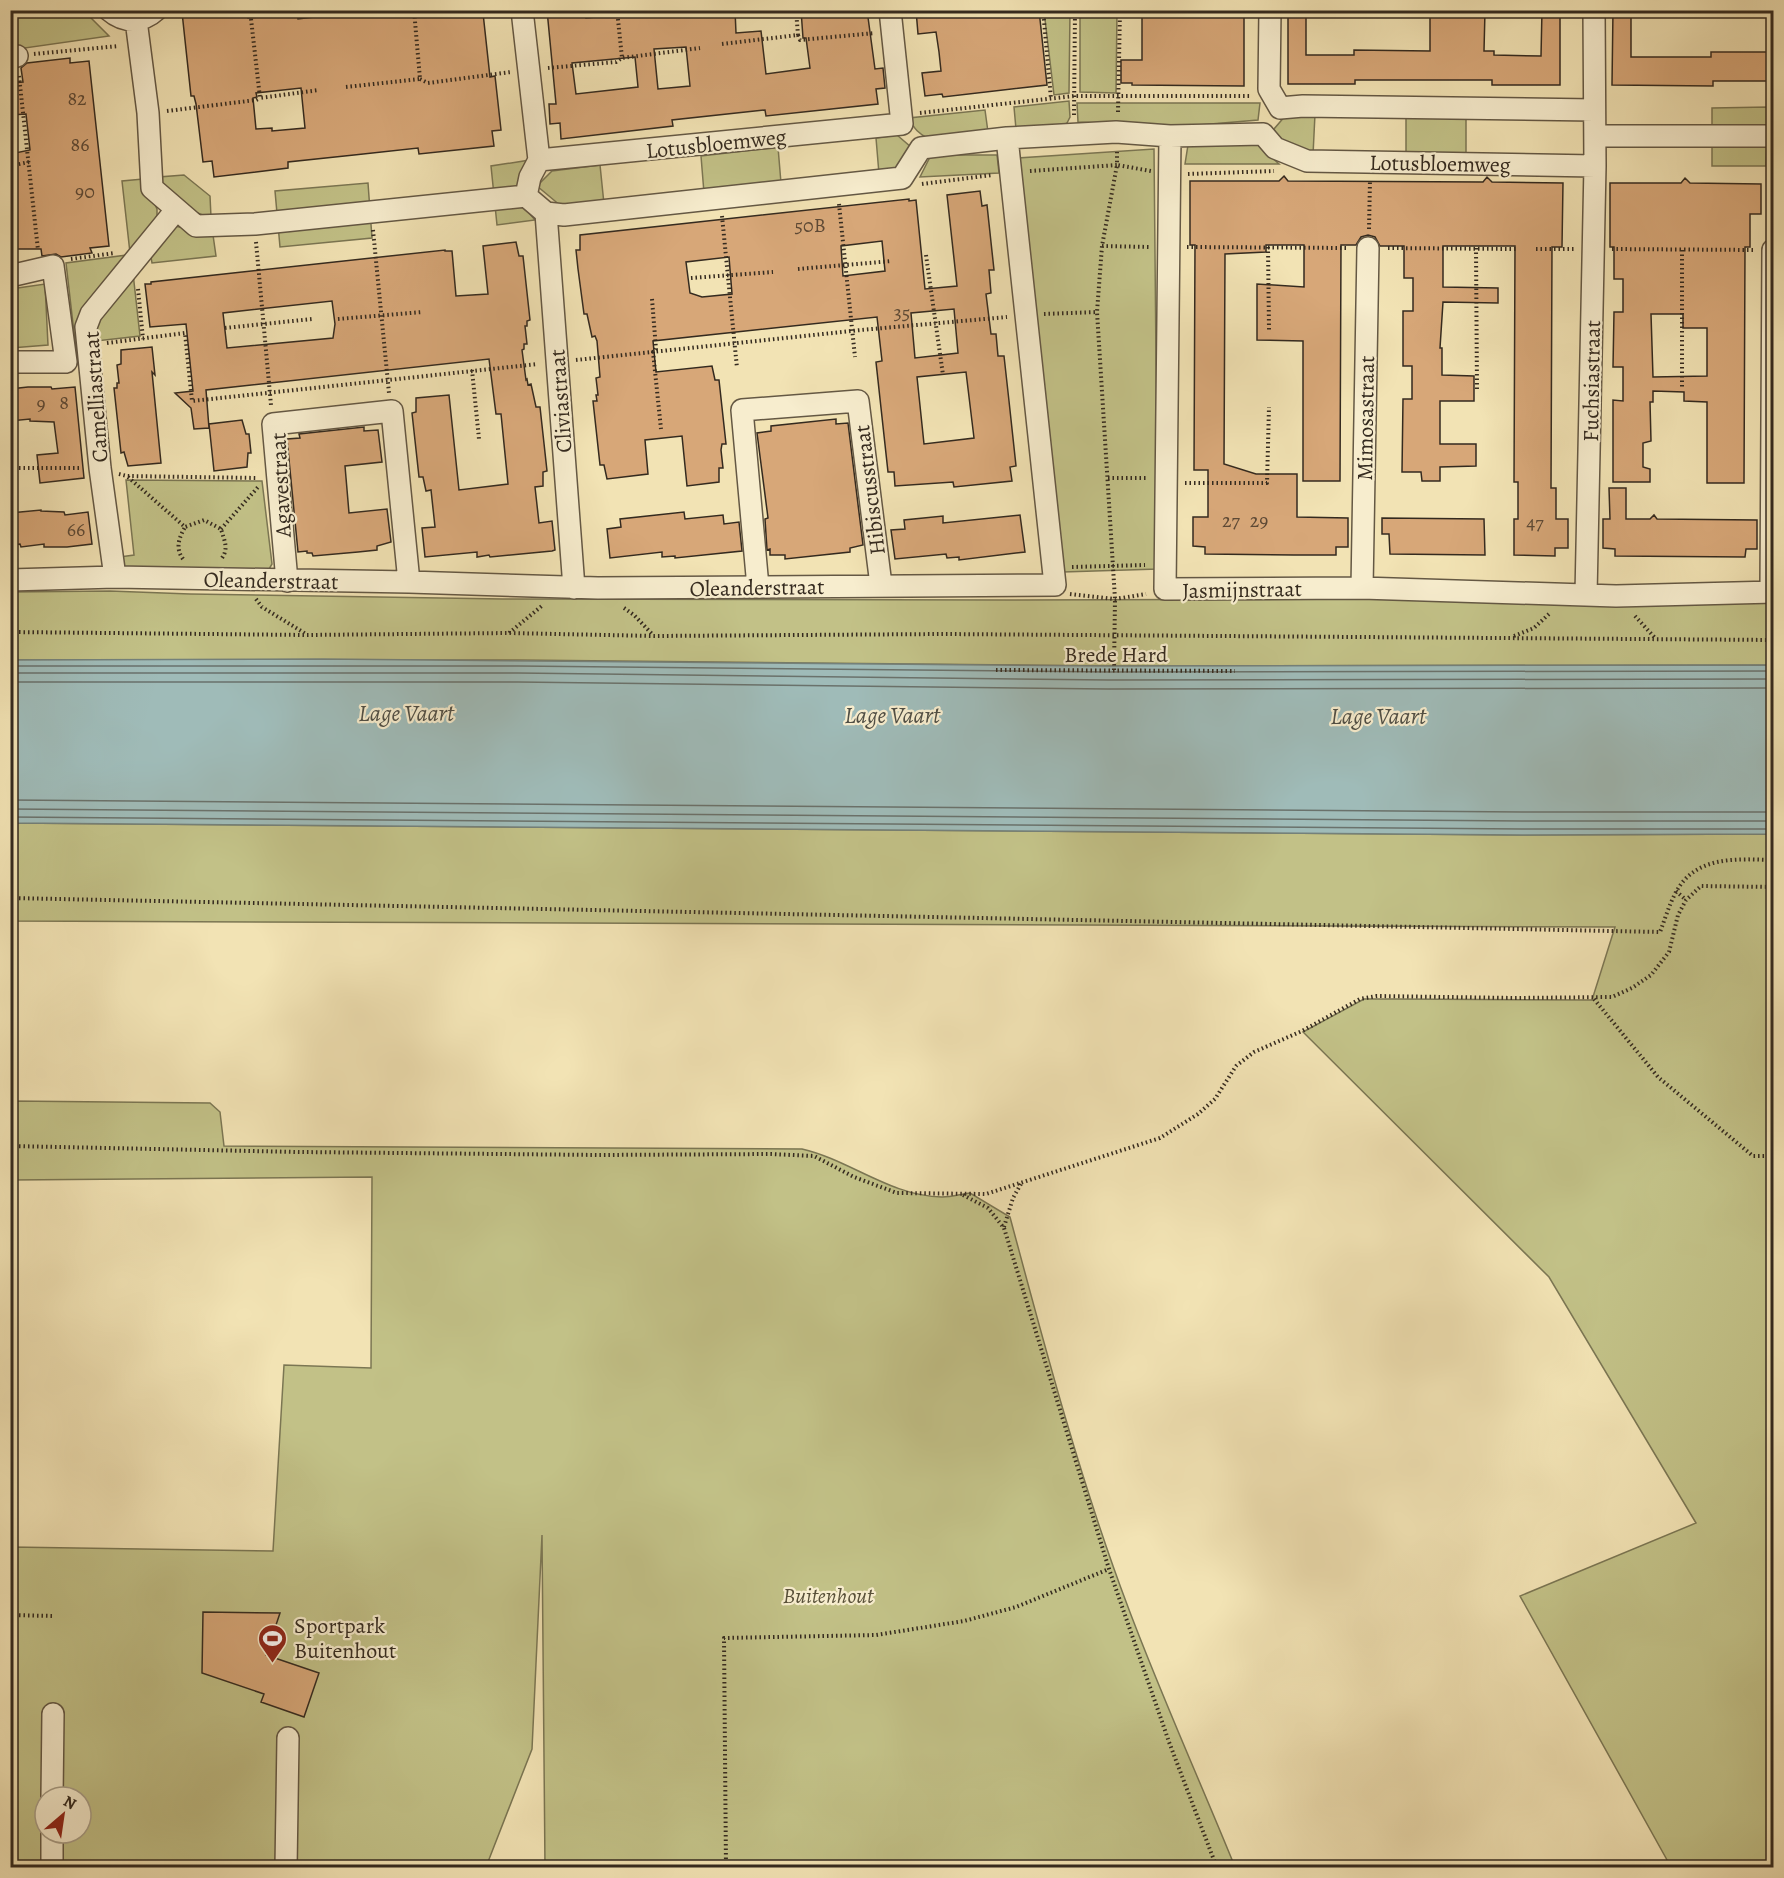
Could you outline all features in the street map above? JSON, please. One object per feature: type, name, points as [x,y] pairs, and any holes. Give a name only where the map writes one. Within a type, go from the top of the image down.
[{"type":"street","points":[[109,10],[125,20],[145,18],[156,10]]},
{"type":"street","points":[[522,10],[539,160],[530,177],[526,196]]},
{"type":"street","points":[[890,10],[902,124],[921,148]]},
{"type":"street","points":[[1270,10],[1269,89],[1276,101]]},
{"type":"street","points":[[1594,10],[1595,166]]},
{"type":"street","points":[[136,20],[148,113],[152,188],[196,226],[255,224],[526,196],[546,213],[564,215],[902,178],[921,148]]},
{"type":"street","points":[[1276,101],[1303,105],[1594,110]]},
{"type":"street","points":[[921,148],[1007,138],[1116,132],[1170,136],[1263,134],[1276,101]]},
{"type":"street","name":"Lotusbloemweg","points":[[539,160],[902,124]]},
{"type":"street","name":"Lotusbloemweg","points":[[1263,134],[1275,148],[1307,161],[1595,166]]},
{"type":"street","name":"Jasmijnstraat","points":[[1170,136],[1165,590],[1362,588],[1616,596],[1772,592]]},
{"type":"street","points":[[1595,136],[1773,136]]},
{"type":"street","points":[[1007,138],[1054,576]]},
{"type":"street","name":"Fuchsiastraat","points":[[1586,595],[1595,166]]},
{"type":"street","name":"Camelliastraat","points":[[115,577],[100,468],[86,327],[91,314],[176,210]]},
{"type":"street","name":"Cliviastraat","points":[[546,213],[568,588]]},
{"type":"street","name":"Mimosastraat","points":[[1362,588],[1368,248]]},
{"type":"street","points":[[1772,592],[1773,250]]},
{"type":"street","points":[[10,276],[54,266],[66,362],[10,362]]},
{"type":"street","name":"Hibiscusstraat","points":[[758,587],[742,410],[858,401],[881,585]]},
{"type":"street","points":[[392,411],[409,582]]},
{"type":"street","name":"Agavestraat","points":[[287,581],[273,424],[392,411]]},
{"type":"street","name":"Oleanderstraat","points":[[10,580],[234,573],[287,581],[598,588],[881,585],[1054,576]]},
{"type":"street","points":[[52,1714],[52,1785]]},
{"type":"street","points":[[286,1868],[288,1738]]},
{"type":"street","points":[[52,1845],[52,1868]]},
{"type":"path","points":[[250,10],[260,98]]},
{"type":"path","points":[[414,10],[420,80]]},
{"type":"path","points":[[617,10],[622,58]]},
{"type":"path","points":[[796,10],[800,40],[892,32]]},
{"type":"path","points":[[1043,10],[1051,99]]},
{"type":"path","points":[[1075,10],[1075,134]]},
{"type":"path","points":[[1114,670],[1115,599],[1097,312],[1102,246],[1117,165],[1120,10]]},
{"type":"path","points":[[722,44],[798,35]]},
{"type":"path","points":[[54,266],[39,261],[29,162],[14,56],[139,44]]},
{"type":"path","points":[[346,87],[420,80],[428,83],[529,70],[616,63],[622,58],[700,48]]},
{"type":"path","points":[[148,113],[320,90]]},
{"type":"path","points":[[902,124],[911,114],[1074,96],[1276,101]]},
{"type":"path","points":[[902,178],[919,184],[1010,173],[1117,165],[1168,174],[1273,171],[1295,156]]},
{"type":"path","points":[[10,166],[29,162]]},
{"type":"path","points":[[1368,248],[1370,162]]},
{"type":"path","points":[[1536,249],[1773,250],[1773,170]]},
{"type":"path","points":[[837,185],[855,357]]},
{"type":"path","points":[[719,198],[737,368]]},
{"type":"path","points":[[373,212],[373,242],[392,411]]},
{"type":"path","points":[[255,224],[273,424]]},
{"type":"path","points":[[1102,246],[1516,249]]},
{"type":"path","points":[[1268,247],[1269,330]]},
{"type":"path","points":[[1476,248],[1477,390]]},
{"type":"path","points":[[1682,250],[1682,387]]},
{"type":"path","points":[[926,255],[944,375]]},
{"type":"path","points":[[798,269],[892,261]]},
{"type":"path","points":[[691,278],[773,272]]},
{"type":"path","points":[[652,299],[656,349],[653,352],[661,429]]},
{"type":"path","points":[[338,319],[422,312]]},
{"type":"path","points":[[225,328],[312,319]]},
{"type":"path","points":[[472,370],[479,439]]},
{"type":"path","points":[[1108,478],[1267,483],[1269,407]]},
{"type":"path","points":[[10,468],[100,468],[127,476],[266,478],[221,529]]},
{"type":"path","points":[[127,476],[185,527]]},
{"type":"path","points":[[185,561],[180,556],[178,540],[185,527],[204,520],[221,529],[226,545],[225,553],[220,561],[234,573],[262,607],[306,635]]},
{"type":"path","points":[[1165,565],[1113,566],[1054,576],[1066,594],[1115,599],[1140,597],[1165,590]]},
{"type":"path","points":[[509,633],[568,588]]},
{"type":"path","points":[[598,588],[634,615],[654,636]]},
{"type":"path","points":[[1510,638],[1534,628],[1550,613],[1564,594]]},
{"type":"path","points":[[10,632],[306,635],[509,633],[654,636],[943,634],[1773,640]]},
{"type":"path","name":"Brede Hard","points":[[996,670],[1235,671]]},
{"type":"path","points":[[10,898],[1660,932],[1676,891],[1692,873],[1710,863],[1730,859],[1773,860]]},
{"type":"path","points":[[10,1146],[299,1152],[814,1156],[855,1177],[897,1193],[986,1194],[1160,1138],[1215,1099],[1236,1066],[1254,1052],[1302,1031],[1360,999],[1377,996],[1612,997],[1632,988],[1651,975],[1669,952],[1678,915],[1686,900],[1701,886],[1773,887]]},
{"type":"path","points":[[1676,891],[1686,900]]},
{"type":"path","points":[[1593,998],[1658,1077],[1753,1156],[1773,1156]]},
{"type":"path","points":[[1004,1228],[1013,1198],[1022,1182]]},
{"type":"path","points":[[960,1194],[988,1208],[1004,1228],[1109,1569],[1169,1742],[1217,1868]]},
{"type":"path","points":[[726,1868],[724,1638],[876,1635],[964,1621],[1016,1607],[1109,1569]]},
{"type":"path","points":[[10,1615],[53,1616]]},
{"type":"green space","points":[[84,11],[109,36],[11,50],[10,17]]},
{"type":"green space","points":[[1044,11],[1070,11],[1069,93],[1054,95]]},
{"type":"green space","points":[[1080,11],[1117,11],[1116,93],[1080,92]]},
{"type":"green space","points":[[1069,101],[1070,117],[1062,126],[1016,129],[1014,107]]},
{"type":"green space","points":[[1077,103],[1260,103],[1258,120],[1175,127],[1078,122]]},
{"type":"green space","points":[[1768,107],[1766,166],[1712,166],[1712,108]]},
{"type":"green space","points":[[985,110],[988,132],[929,139],[917,131],[909,118]]},
{"type":"green space","points":[[1315,114],[1313,155],[1279,141],[1274,129],[1286,115]]},
{"type":"green space","points":[[1406,117],[1466,117],[1466,153],[1406,155]]},
{"type":"green space","points":[[897,135],[912,148],[898,171],[879,174],[876,138]]},
{"type":"green space","points":[[1257,144],[1279,164],[1185,164],[1188,145]]},
{"type":"green space","points":[[778,147],[781,183],[704,193],[701,156]]},
{"type":"green space","points":[[1154,149],[1158,569],[1063,572],[1018,158]]},
{"type":"green space","points":[[931,155],[997,155],[999,173],[920,177]]},
{"type":"green space","points":[[530,160],[520,202],[535,220],[497,225],[491,166]]},
{"type":"green space","points":[[600,165],[604,204],[561,206],[537,186],[552,171]]},
{"type":"green space","points":[[184,175],[210,196],[211,217],[196,212],[181,203],[159,177]]},
{"type":"green space","points":[[143,179],[157,209],[157,215],[154,224],[130,253],[122,181]]},
{"type":"green space","points":[[368,183],[372,238],[280,247],[275,191]]},
{"type":"green space","points":[[175,226],[213,235],[216,256],[152,263],[150,251]]},
{"type":"green space","points":[[127,255],[81,341],[75,341],[66,263]]},
{"type":"green space","points":[[133,273],[140,336],[96,341],[96,319]]},
{"type":"green space","points":[[45,284],[48,345],[11,348],[11,289]]},
{"type":"green space","points":[[126,480],[262,481],[272,564],[265,576],[124,571],[119,557],[134,555]]},
{"type":"green space","points":[[110,591],[503,599],[1773,598],[1774,665],[1108,666],[519,660],[11,660],[10,592]]},
{"type":"green space","points":[[10,823],[1522,835],[1773,834],[1773,1867],[1671,1867],[1520,1596],[1696,1523],[1549,1277],[1303,1032],[1364,999],[1592,1000],[1615,927],[11,921]]},
{"type":"green space","name":"Buitenhout","points":[[11,1101],[210,1103],[220,1112],[224,1146],[802,1149],[820,1154],[905,1191],[942,1197],[970,1193],[1010,1217],[1064,1414],[1094,1511],[1154,1673],[1235,1867],[545,1867],[542,1535],[532,1749],[486,1867],[11,1868],[11,1547],[273,1551],[284,1365],[371,1368],[372,1177],[11,1180]]},
{"type":"water","name":"Lage Vaart","points":[[322,659],[1108,666],[1773,665],[1773,834],[1522,835],[11,823],[11,660]]},
{"type":"building","points":[[185,10],[247,10],[248,18],[297,13],[298,19],[374,10],[480,10],[480,13],[483,13],[490,77],[495,76],[501,130],[492,131],[494,146],[419,154],[418,148],[288,162],[288,168],[214,177],[212,161],[203,162],[196,104],[194,96],[191,96],[182,12]],"holes":[[[301,88],[305,128],[272,131],[272,128],[256,129],[253,98],[257,97],[256,93]]]},
{"type":"building","points":[[547,10],[586,10],[586,18],[619,15],[619,10],[735,10],[736,33],[761,31],[766,74],[810,68],[806,38],[803,38],[801,10],[867,10],[875,69],[883,68],[885,88],[876,89],[878,104],[766,116],[765,110],[672,120],[673,126],[561,139],[560,123],[550,124],[549,104],[556,104]],"holes":[[[686,47],[690,86],[658,89],[654,49]],[[635,57],[638,87],[576,94],[572,63]]]},
{"type":"building","points":[[916,10],[1039,10],[1047,85],[943,97],[942,94],[925,96],[922,73],[941,71],[936,32],[918,34]]},
{"type":"building","points":[[1142,10],[1244,10],[1244,86],[1121,83],[1121,60],[1142,60]]},
{"type":"building","points":[[1288,10],[1306,10],[1306,55],[1354,55],[1354,50],[1430,51],[1430,11],[1485,11],[1484,51],[1494,51],[1494,55],[1541,56],[1542,10],[1560,10],[1560,85],[1492,85],[1492,80],[1355,80],[1355,84],[1288,84]]},
{"type":"building","points":[[1613,10],[1631,10],[1631,57],[1711,57],[1711,52],[1773,52],[1773,81],[1713,81],[1713,86],[1612,85]]},
{"type":"building","points":[[70,58],[70,63],[89,61],[109,246],[90,248],[92,253],[61,257],[56,254],[42,256],[41,249],[10,249],[10,154],[30,150],[26,114],[10,115],[10,83],[23,82],[21,68],[27,63]]},
{"type":"building","points":[[1284,176],[1288,181],[1483,182],[1487,177],[1492,182],[1563,183],[1562,247],[1552,247],[1551,488],[1556,488],[1556,519],[1568,519],[1568,548],[1555,548],[1555,556],[1514,555],[1514,519],[1518,519],[1518,482],[1514,482],[1515,246],[1443,246],[1443,287],[1498,288],[1498,303],[1443,302],[1440,348],[1442,348],[1442,375],[1474,376],[1474,401],[1440,401],[1440,444],[1476,444],[1476,466],[1440,467],[1440,481],[1422,481],[1421,472],[1402,472],[1403,399],[1412,399],[1412,366],[1403,366],[1403,311],[1413,311],[1413,278],[1404,278],[1404,246],[1380,246],[1375,237],[1368,235],[1361,237],[1356,245],[1341,245],[1340,481],[1303,481],[1303,341],[1257,340],[1257,284],[1304,287],[1304,245],[1266,245],[1266,252],[1225,254],[1224,464],[1256,474],[1297,474],[1297,517],[1348,518],[1348,547],[1336,547],[1336,555],[1294,555],[1205,554],[1205,547],[1193,546],[1193,517],[1208,517],[1208,470],[1194,470],[1195,245],[1190,245],[1190,181],[1279,181]]},
{"type":"building","points":[[1685,178],[1690,183],[1761,184],[1761,214],[1750,214],[1750,247],[1745,247],[1744,483],[1707,483],[1707,402],[1684,401],[1684,392],[1653,391],[1653,402],[1650,402],[1651,441],[1643,443],[1643,467],[1650,469],[1650,482],[1613,482],[1613,400],[1623,401],[1623,367],[1613,367],[1614,312],[1623,312],[1623,279],[1614,279],[1614,247],[1610,247],[1610,183],[1681,183]],"holes":[[[1651,314],[1683,314],[1683,328],[1707,328],[1707,376],[1653,377]]]},
{"type":"building","points":[[980,191],[982,206],[987,205],[994,270],[989,270],[991,293],[986,294],[991,334],[996,334],[998,356],[1004,356],[1016,466],[1010,467],[1012,481],[954,487],[953,482],[895,486],[894,472],[888,472],[876,362],[882,361],[877,317],[653,341],[656,372],[712,366],[715,380],[719,380],[726,444],[722,444],[723,468],[719,468],[719,482],[687,486],[682,436],[645,440],[648,474],[607,479],[604,465],[600,465],[593,401],[597,401],[596,378],[600,377],[597,341],[595,336],[592,337],[587,314],[584,314],[578,269],[576,250],[580,250],[580,235],[909,199],[909,201],[916,200],[925,289],[957,286],[947,195]],"holes":[[[882,241],[885,271],[843,276],[841,246]],[[729,257],[732,294],[702,297],[690,293],[686,262]],[[954,309],[958,353],[915,358],[911,313]],[[966,372],[974,438],[924,444],[917,377]]]},
{"type":"building","points":[[516,242],[519,256],[523,256],[530,320],[525,326],[527,344],[524,344],[522,350],[526,380],[528,385],[531,384],[536,407],[540,407],[547,471],[543,472],[543,486],[535,487],[539,523],[552,521],[555,550],[552,551],[490,557],[489,555],[477,557],[477,552],[425,557],[422,528],[435,527],[431,490],[426,491],[423,477],[419,477],[412,413],[416,412],[416,398],[449,395],[459,490],[508,484],[501,414],[496,414],[489,359],[206,390],[209,428],[194,429],[191,408],[175,393],[193,391],[186,324],[150,327],[145,284],[151,284],[151,282],[445,250],[452,251],[456,296],[488,294],[483,246]],"holes":[[[332,301],[335,324],[333,338],[227,348],[223,313]]]},
{"type":"building","points":[[152,347],[155,375],[152,372],[161,463],[128,466],[124,452],[121,453],[114,388],[117,388],[117,383],[119,383],[117,365],[121,364],[121,350]]},
{"type":"building","points":[[51,387],[52,389],[75,387],[84,478],[40,483],[37,455],[58,453],[54,422],[30,421],[30,419],[10,421],[10,389]]},
{"type":"building","points":[[836,419],[836,424],[848,423],[863,545],[850,548],[850,552],[785,559],[785,555],[770,555],[770,549],[767,550],[765,519],[768,518],[757,433],[771,431],[771,426]]},
{"type":"building","points":[[242,420],[246,434],[249,434],[251,453],[248,453],[247,467],[214,471],[209,424]]},
{"type":"building","points":[[364,427],[364,431],[378,430],[382,462],[345,466],[349,513],[387,509],[391,542],[377,546],[377,550],[313,556],[307,551],[298,552],[287,439],[300,438],[299,434]]},
{"type":"building","points":[[1609,488],[1626,488],[1626,519],[1650,519],[1654,515],[1657,519],[1757,520],[1757,549],[1746,549],[1745,557],[1615,556],[1615,549],[1603,548],[1603,519],[1610,519]]},
{"type":"building","points":[[41,510],[64,512],[65,515],[88,512],[92,544],[67,547],[44,547],[44,544],[21,547],[20,544],[10,545],[10,513]]},
{"type":"building","points":[[684,512],[685,519],[723,515],[724,524],[739,522],[742,551],[675,558],[675,556],[662,557],[662,552],[610,558],[607,529],[621,527],[620,519]]},
{"type":"building","points":[[1020,515],[1025,552],[959,560],[959,557],[947,558],[946,554],[895,559],[891,530],[905,529],[904,520],[943,516],[943,523]]},
{"type":"building","points":[[1382,518],[1484,519],[1485,555],[1390,554],[1389,534],[1382,534]]},
{"type":"building","points":[[203,1612],[280,1613],[266,1655],[319,1673],[304,1717],[261,1702],[264,1694],[202,1673]]},
{"type":"place","name":"Sportpark Buitenhout","points":[[273,1664]]}]
